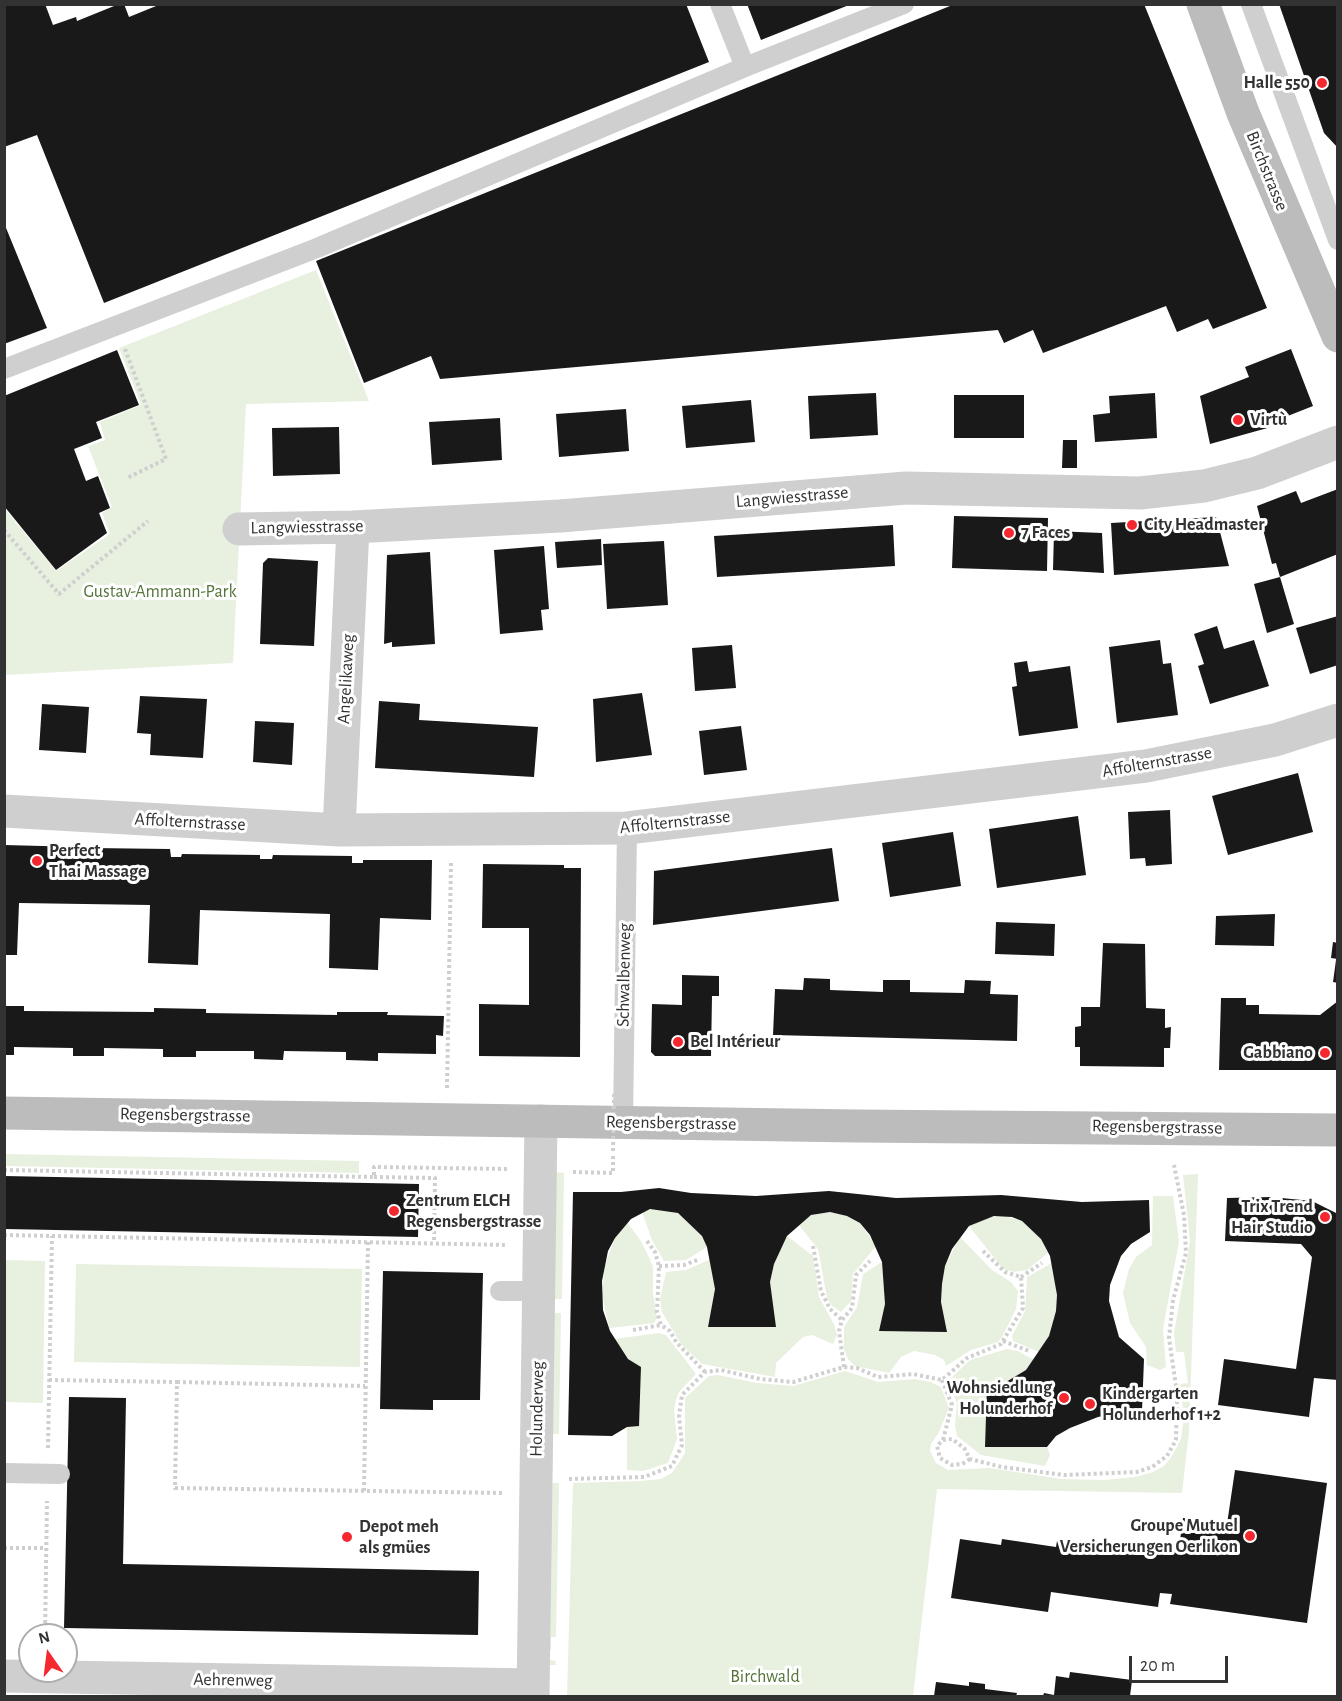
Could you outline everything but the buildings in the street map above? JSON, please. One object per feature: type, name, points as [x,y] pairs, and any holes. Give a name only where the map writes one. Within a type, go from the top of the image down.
[{"type":"street","name":"Birchstrasse","points":[[1203,4],[1244,114],[1338,336]]},
{"type":"street","name":"Langwiesstrasse","points":[[239,529],[353,527],[560,516],[906,488],[1140,493],[1204,486],[1257,473],[1338,442]]},
{"type":"street","name":"Angelikaweg","points":[[339,831],[353,527]]},
{"type":"street","name":"Affolternstrasse","points":[[4,811],[339,831],[627,828],[1146,766],[1299,733],[1338,720]]},
{"type":"street","name":"Regensbergstrasse","points":[[4,1113],[541,1121],[619,1108],[1338,1130]]},
{"type":"street","name":"Holunderweg","points":[[533,1691],[541,1121]]},
{"type":"street","name":"Aehrenweg","points":[[4,1676],[533,1691]]},
{"type":"lane","points":[[720,4],[745,67]]},
{"type":"lane","points":[[4,369],[316,248],[745,67],[904,4]]},
{"type":"lane","points":[[1251,4],[1338,240]]},
{"type":"lane","name":"Schwalbenweg","points":[[619,1108],[627,828]]},
{"type":"lane","points":[[500,1291],[538,1292]]},
{"type":"lane","points":[[4,1473],[60,1474]]},
{"type":"path","points":[[117,324],[166,459],[127,478]]},
{"type":"path","points":[[4,530],[59,594],[148,521]]},
{"type":"path","points":[[447,1088],[451,852]]},
{"type":"path","points":[[572,1172],[613,1173],[619,1108]]},
{"type":"path","points":[[970,1459],[964,1448],[952,1439],[943,1440],[936,1446],[940,1458],[952,1465],[962,1464],[970,1459],[1002,1467],[1065,1475],[1137,1472],[1152,1467],[1167,1456],[1176,1440],[1178,1393],[1169,1338],[1173,1300],[1186,1253],[1184,1215],[1174,1165]]},
{"type":"path","points":[[374,1177],[374,1167],[510,1169]]},
{"type":"path","points":[[4,1170],[435,1178],[434,1243]]},
{"type":"path","points":[[4,1235],[539,1245]]},
{"type":"path","points":[[52,1236],[49,1380],[365,1386]]},
{"type":"path","points":[[647,1241],[660,1266],[657,1312],[661,1325],[670,1331],[676,1342],[705,1372]]},
{"type":"path","points":[[364,1491],[368,1242]]},
{"type":"path","points":[[813,1246],[821,1291],[830,1309],[842,1320]]},
{"type":"path","points":[[982,1250],[1005,1272],[1021,1277]]},
{"type":"path","points":[[660,1266],[684,1265],[700,1259]]},
{"type":"path","points":[[844,1367],[839,1331],[842,1320],[852,1308],[856,1275],[870,1261]]},
{"type":"path","points":[[1021,1277],[1042,1263]]},
{"type":"path","points":[[942,1380],[967,1358],[1003,1341],[1023,1308],[1021,1277]]},
{"type":"path","points":[[633,1330],[661,1325]]},
{"type":"path","points":[[1003,1341],[1029,1351]]},
{"type":"path","points":[[566,1479],[644,1478],[672,1466],[682,1445],[679,1416],[682,1395],[705,1372],[721,1370],[760,1380],[794,1382],[844,1367],[857,1368],[878,1377],[913,1374],[942,1380]]},
{"type":"path","points":[[942,1380],[952,1405],[943,1440]]},
{"type":"path","points":[[177,1382],[175,1488],[507,1493]]},
{"type":"path","points":[[4,1548],[46,1548],[45,1623]]},
{"type":"green space","name":"Gustav-Ammann-Park","points":[[316,270],[369,401],[246,404],[233,663],[5,675],[4,508],[56,571],[110,534],[102,513],[112,507],[88,446],[105,440],[100,422],[141,405],[119,348]]},
{"type":"green space","points":[[5,1154],[359,1161],[359,1173],[5,1166]]},
{"type":"green space","points":[[553,1172],[564,1173],[562,1299],[551,1299]]},
{"type":"green space","name":"Birchwald","points":[[1198,1174],[1189,1432],[1182,1493],[937,1489],[913,1696],[567,1696],[573,1483],[661,1479],[672,1473],[685,1453],[685,1398],[709,1376],[718,1375],[757,1383],[793,1386],[845,1371],[878,1382],[915,1379],[931,1382],[941,1387],[949,1408],[931,1444],[930,1451],[936,1463],[948,1470],[990,1468],[1061,1479],[1104,1480],[1136,1477],[1164,1466],[1181,1439],[1184,1417],[1180,1384],[1188,1383],[1184,1352],[1176,1352],[1174,1333],[1190,1241],[1183,1175]]},
{"type":"green space","points":[[1153,1196],[1173,1196],[1179,1241],[1163,1329],[1166,1367],[1160,1370],[1147,1365],[1146,1347],[1130,1323],[1123,1293],[1129,1269],[1136,1257],[1152,1245]]},
{"type":"green space","points":[[650,1209],[678,1213],[702,1236],[707,1247],[686,1260],[664,1261],[652,1240],[642,1212]]},
{"type":"green space","points":[[830,1212],[847,1216],[860,1223],[876,1246],[853,1274],[851,1301],[841,1312],[832,1306],[827,1298],[818,1249],[798,1224],[811,1215]]},
{"type":"green space","points":[[1001,1215],[1022,1221],[1041,1239],[1048,1253],[1027,1270],[1014,1272],[1003,1269],[969,1226],[983,1219]]},
{"type":"green space","points":[[627,1222],[641,1241],[653,1266],[653,1293],[657,1318],[654,1323],[609,1328],[602,1295],[605,1265],[615,1238]]},
{"type":"green space","points":[[787,1236],[813,1256],[819,1297],[834,1324],[837,1335],[833,1344],[812,1335],[803,1337],[776,1363],[775,1377],[702,1364],[681,1344],[662,1312],[660,1299],[666,1272],[686,1270],[711,1259],[715,1289],[708,1327],[775,1327],[770,1282],[774,1264]]},
{"type":"green space","points":[[960,1237],[992,1270],[1011,1282],[1018,1291],[1016,1309],[998,1342],[971,1350],[946,1366],[944,1360],[935,1355],[914,1351],[901,1357],[889,1373],[855,1366],[848,1359],[844,1349],[844,1327],[857,1307],[863,1274],[882,1262],[885,1304],[879,1330],[947,1331],[941,1302],[942,1284],[945,1266]]},
{"type":"green space","points":[[5,1260],[45,1261],[43,1403],[5,1402]]},
{"type":"green space","points":[[1052,1263],[1057,1295],[1056,1311],[1049,1336],[1039,1352],[1013,1341],[1012,1336],[1025,1311],[1027,1277]]},
{"type":"green space","points":[[76,1264],[362,1269],[360,1367],[74,1362]]},
{"type":"green space","points":[[551,1313],[561,1313],[559,1434],[548,1434]]},
{"type":"green space","points":[[659,1333],[666,1335],[696,1374],[679,1392],[676,1400],[674,1410],[677,1439],[668,1463],[643,1471],[627,1470],[627,1427],[639,1425],[641,1367],[628,1359],[614,1339]]},
{"type":"green space","points":[[1007,1349],[1018,1351],[1034,1360],[1026,1370],[1006,1382],[987,1384],[985,1447],[1047,1447],[1050,1455],[1045,1466],[981,1455],[957,1436],[955,1425],[957,1403],[948,1381],[970,1360]]},
{"type":"green space","points":[[548,1483],[559,1483],[556,1637],[551,1637],[551,1650],[547,1652],[550,1660],[555,1661],[556,1665],[545,1665]]},
{"type":"place","name":"Halle 550","points":[[1322,83]]},
{"type":"place","name":"Virtù","points":[[1238,420]]},
{"type":"place","name":"City Headmaster","points":[[1132,525]]},
{"type":"place","name":"7 Faces","points":[[1009,533]]},
{"type":"place","name":"Perfect Thai Massage","points":[[37,861]]},
{"type":"place","name":"Bel Intérieur","points":[[678,1042]]},
{"type":"place","name":"Gabbiano","points":[[1325,1053]]},
{"type":"place","name":"Zentrum ELCH Regensbergstrasse","points":[[394,1211]]},
{"type":"place","name":"Trix Trend Hair Studio","points":[[1325,1217]]},
{"type":"place","name":"Wohnsiedlung Holunderhof","points":[[1064,1398]]},
{"type":"place","name":"Kindergarten Holunderhof 1+2","points":[[1090,1404]]},
{"type":"place","name":"Groupe Mutuel Versicherungen Oerlikon","points":[[1250,1536]]},
{"type":"place","name":"Depot meh als gmües","points":[[347,1537]]}]
